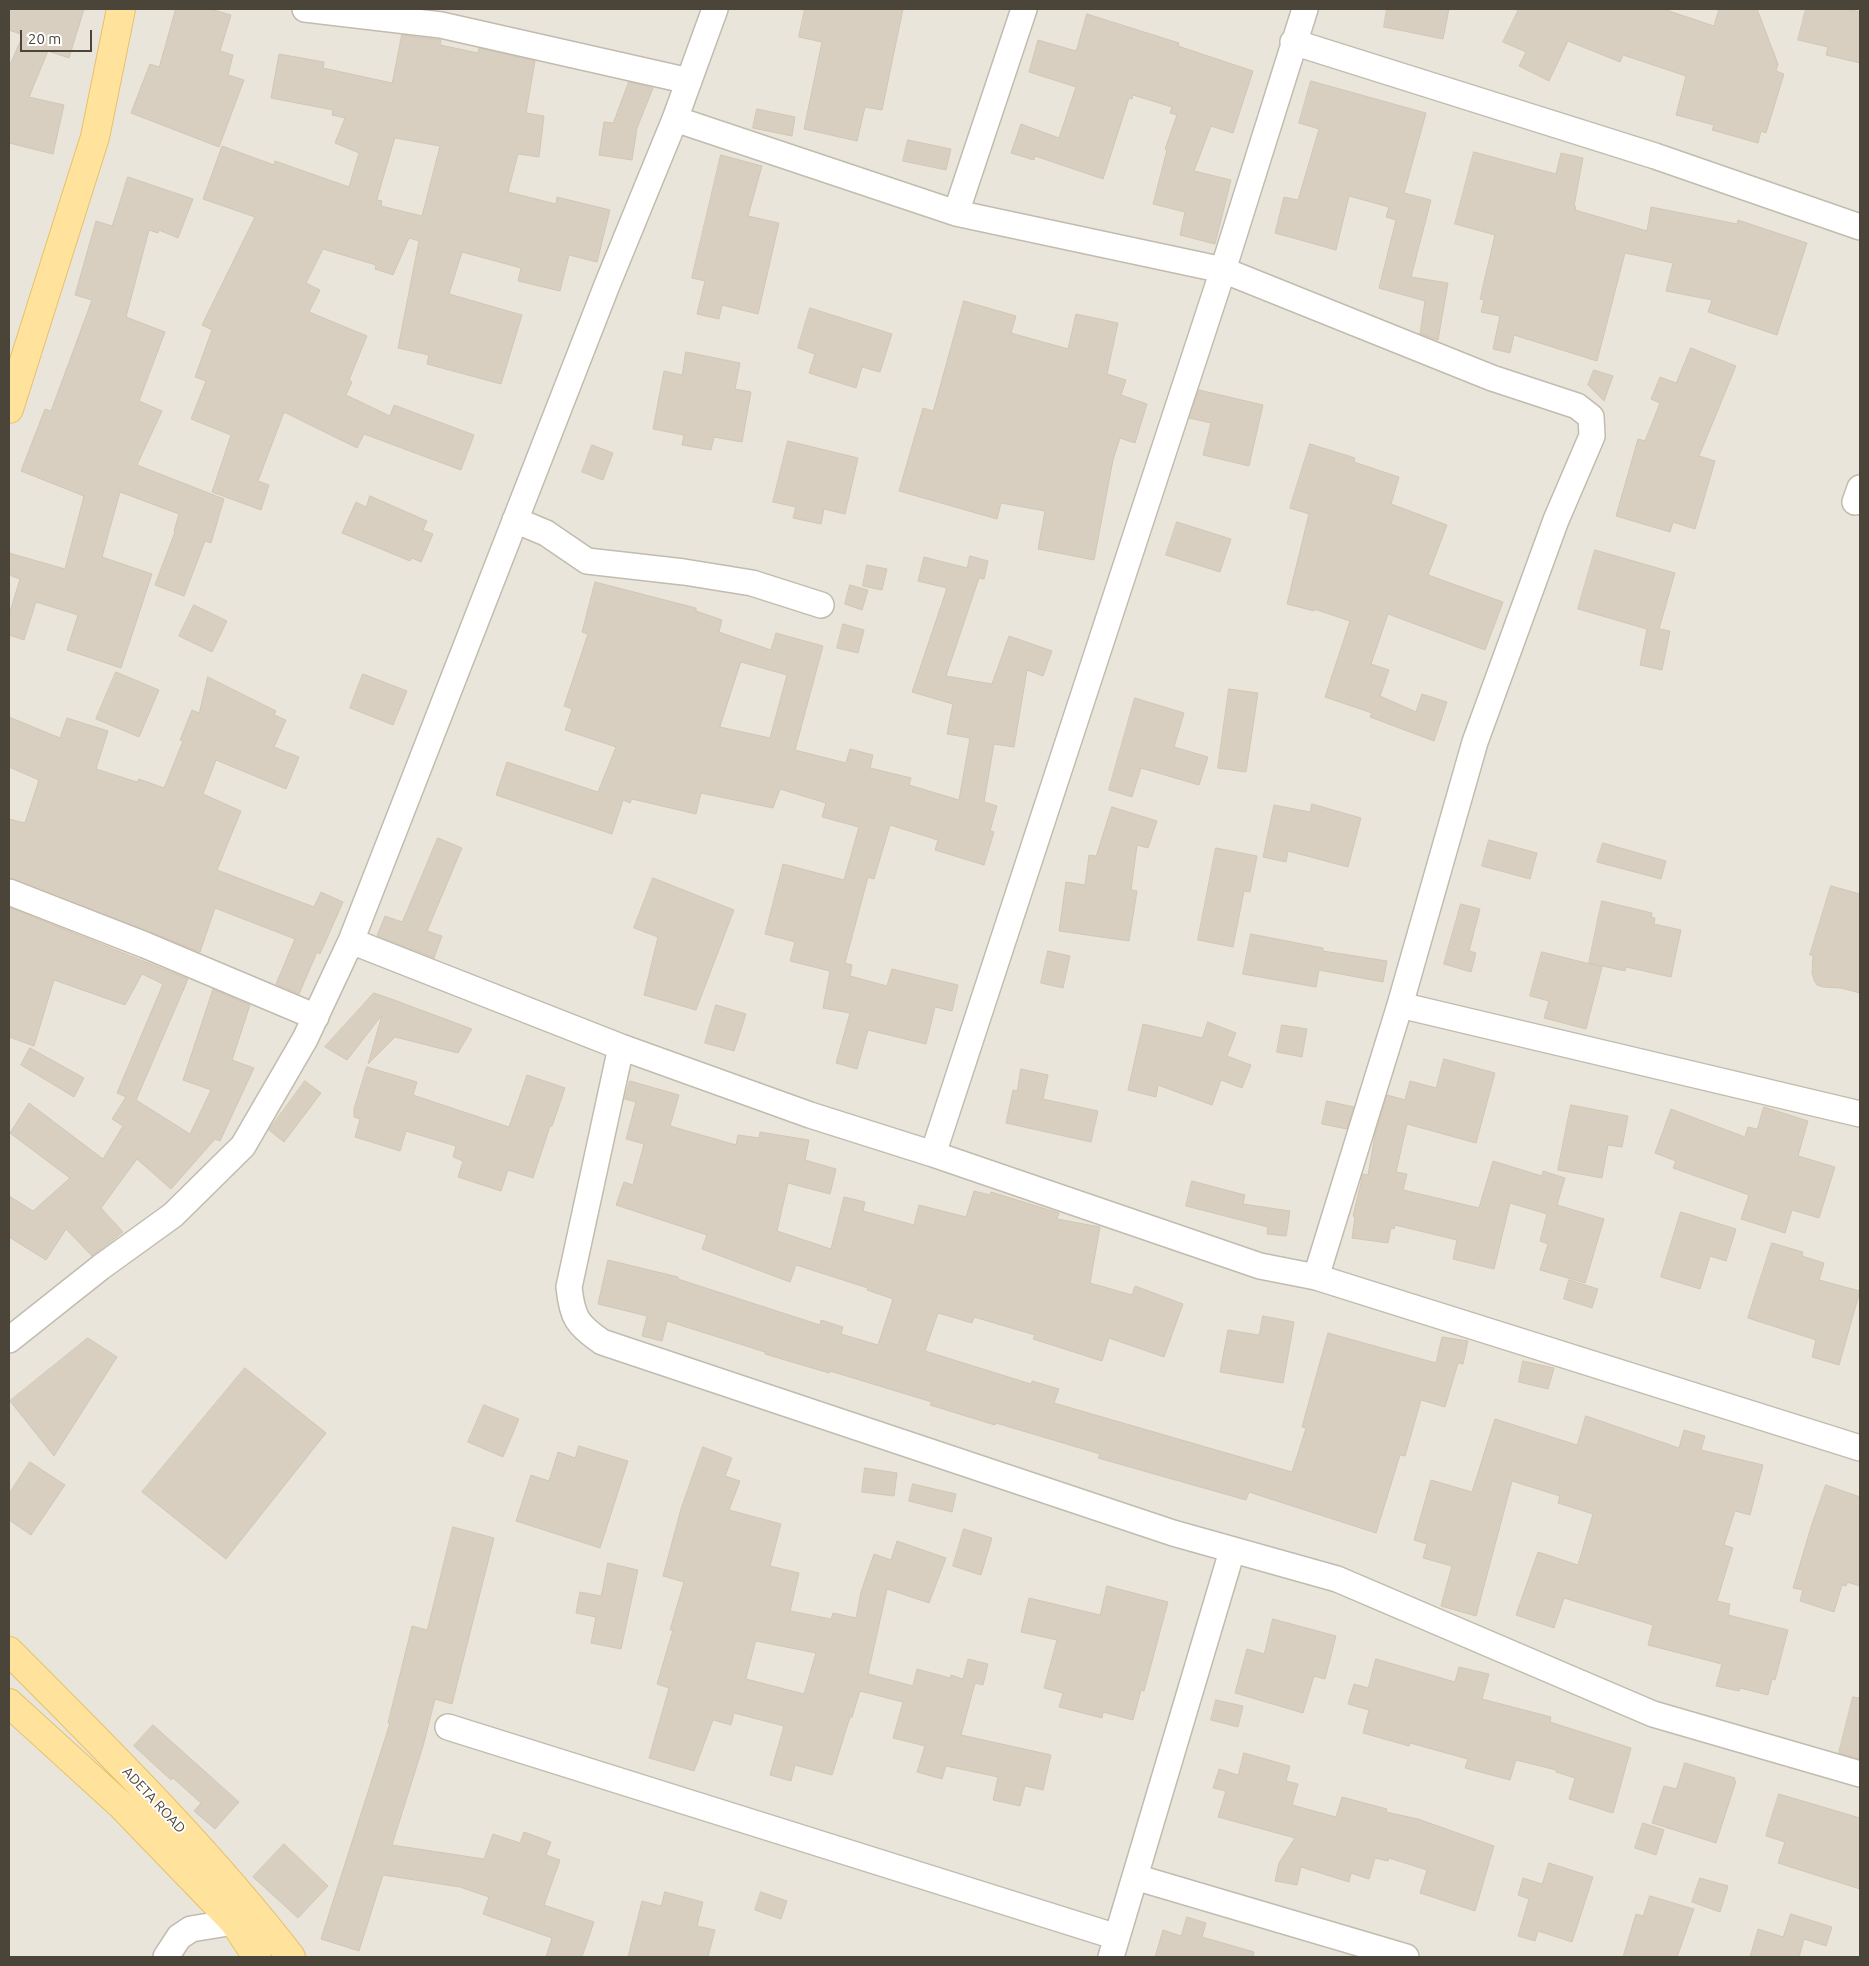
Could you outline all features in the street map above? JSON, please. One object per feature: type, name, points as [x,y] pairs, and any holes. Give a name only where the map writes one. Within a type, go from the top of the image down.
[{"type":"main road","points":[[9,409],[95,137],[121,9]]},
{"type":"main road","name":"ADETA ROAD","points":[[9,1651],[142,1785],[253,1908],[291,1957]]},
{"type":"main road","name":"ADETA ROAD","points":[[9,1703],[122,1806],[234,1922],[257,1957]]},
{"type":"street","points":[[306,9],[442,25],[689,81]]},
{"type":"street","points":[[9,1340],[101,1267],[173,1215],[243,1146],[316,1017],[351,941],[603,294],[675,119],[714,9]]},
{"type":"street","points":[[956,213],[1024,9]]},
{"type":"street","points":[[933,1154],[1223,270],[1293,42],[1305,9]]},
{"type":"street","points":[[1293,42],[1655,156],[1860,227]]},
{"type":"street","points":[[675,119],[956,213],[1223,270],[1492,378],[1577,406],[1591,417],[1592,436],[1556,520],[1475,742],[1400,1005],[1316,1278]]},
{"type":"street","points":[[515,520],[546,533],[587,560],[684,572],[752,583],[821,605]]},
{"type":"street","points":[[9,892],[145,945],[316,1017]]},
{"type":"street","points":[[351,941],[621,1047],[810,1115],[933,1154],[1260,1266],[1316,1278],[1860,1448]]},
{"type":"street","points":[[1400,1005],[1860,1114]]},
{"type":"street","points":[[621,1047],[568,1287],[571,1309],[583,1329],[602,1342],[1173,1533],[1337,1579],[1653,1714],[1860,1774]]},
{"type":"street","points":[[448,1727],[1114,1947],[1232,1551]]},
{"type":"street","points":[[1135,1877],[1406,1957]]},
{"type":"street","points":[[166,1957],[180,1936],[190,1929],[234,1922]]},
{"type":"shaded area","points":[[9,9],[1860,9],[1860,1957],[9,1957]]},
{"type":"building","points":[[9,9],[84,9],[69,58],[48,51],[29,97],[64,105],[53,154],[9,143],[9,67],[23,35],[9,30]]},
{"type":"building","points":[[176,9],[210,9],[231,15],[220,51],[233,55],[228,75],[244,80],[219,147],[131,113],[150,64],[159,67]]},
{"type":"building","points":[[805,9],[903,9],[882,110],[865,107],[857,141],[804,129],[822,42],[799,37]]},
{"type":"building","points":[[1387,9],[1449,9],[1443,39],[1384,27]]},
{"type":"building","points":[[1519,9],[1663,9],[1714,26],[1719,9],[1757,9],[1778,64],[1776,71],[1784,74],[1766,133],[1761,131],[1758,143],[1712,130],[1714,125],[1676,115],[1686,76],[1623,55],[1620,62],[1568,41],[1549,81],[1519,66],[1526,52],[1503,42]]},
{"type":"building","points":[[1806,9],[1847,9],[1860,12],[1860,63],[1826,55],[1828,47],[1798,40]]},
{"type":"building","points":[[1087,14],[1179,43],[1178,46],[1253,71],[1233,133],[1211,126],[1194,171],[1231,180],[1215,244],[1180,235],[1185,212],[1153,204],[1167,150],[1165,149],[1177,115],[1170,113],[1172,107],[1133,95],[1132,99],[1129,98],[1103,179],[1035,156],[1034,160],[1011,153],[1021,124],[1059,138],[1076,87],[1029,72],[1038,40],[1076,51]]},
{"type":"building","points":[[402,35],[441,40],[440,45],[478,53],[479,48],[535,61],[526,113],[544,116],[539,157],[518,154],[508,192],[556,204],[557,197],[610,210],[597,262],[569,255],[560,291],[518,281],[521,268],[462,252],[449,294],[522,315],[501,384],[427,364],[429,355],[398,348],[419,241],[409,238],[393,275],[375,269],[376,265],[323,249],[306,283],[320,290],[309,312],[367,336],[349,380],[352,382],[346,395],[390,416],[394,405],[474,435],[461,470],[364,434],[357,448],[284,412],[258,481],[269,485],[261,510],[212,492],[231,435],[191,419],[206,381],[195,377],[212,330],[202,325],[255,217],[203,199],[222,146],[274,165],[275,161],[349,187],[359,153],[335,143],[345,118],[332,115],[333,110],[271,98],[279,54],[324,62],[323,68],[392,83]],"holes":[[[395,138],[440,146],[422,216],[381,206],[382,201],[377,200]]]},
{"type":"building","points":[[1311,81],[1426,113],[1404,193],[1431,200],[1411,277],[1448,283],[1438,340],[1420,334],[1425,301],[1379,288],[1396,220],[1386,217],[1389,207],[1349,196],[1336,250],[1275,233],[1284,197],[1298,200],[1319,129],[1299,123]]},
{"type":"building","points":[[629,82],[653,88],[637,128],[632,160],[599,155],[604,122],[613,123]]},
{"type":"building","points":[[757,109],[795,117],[792,136],[753,128]]},
{"type":"building","points":[[908,140],[951,149],[946,170],[903,161]]},
{"type":"building","points":[[1474,152],[1556,174],[1561,153],[1583,158],[1574,206],[1576,207],[1575,210],[1647,231],[1651,207],[1737,224],[1738,220],[1807,243],[1777,335],[1708,312],[1712,300],[1666,291],[1673,263],[1625,253],[1597,361],[1514,335],[1510,353],[1493,349],[1500,316],[1481,312],[1484,300],[1480,299],[1495,235],[1455,224]]},
{"type":"building","points":[[721,155],[762,166],[748,216],[779,223],[758,314],[722,305],[719,319],[697,314],[705,281],[692,278]]},
{"type":"building","points":[[128,177],[193,199],[178,238],[159,230],[158,233],[149,230],[126,317],[165,332],[139,401],[162,411],[137,465],[224,499],[211,543],[205,541],[184,596],[155,585],[175,532],[179,514],[120,492],[102,557],[152,574],[121,668],[67,650],[78,615],[36,602],[24,640],[9,635],[9,615],[20,579],[9,575],[9,553],[65,569],[84,496],[21,471],[45,409],[51,411],[92,300],[75,295],[96,221],[112,226]]},
{"type":"building","points":[[964,301],[1016,316],[1011,333],[1068,349],[1076,314],[1118,323],[1107,374],[1126,380],[1121,395],[1147,404],[1135,443],[1120,438],[1113,460],[1094,560],[1038,549],[1045,511],[1001,503],[997,519],[899,491],[923,408],[933,411]]},
{"type":"building","points":[[810,308],[892,334],[880,372],[862,367],[856,388],[809,373],[815,354],[798,348]]},
{"type":"building","points":[[1691,348],[1736,366],[1699,456],[1715,461],[1695,529],[1673,522],[1670,532],[1616,516],[1638,439],[1645,441],[1660,403],[1651,399],[1660,377],[1676,383]]},
{"type":"building","points":[[686,352],[740,363],[735,389],[751,392],[742,442],[714,437],[711,450],[682,445],[684,435],[653,429],[664,371],[682,375]]},
{"type":"building","points":[[1594,370],[1613,376],[1604,401],[1588,385]]},
{"type":"building","points":[[1199,390],[1263,405],[1249,466],[1203,455],[1211,423],[1189,418]]},
{"type":"building","points":[[788,441],[858,458],[845,514],[824,509],[821,524],[793,518],[796,507],[773,502]]},
{"type":"building","points":[[1310,444],[1355,458],[1354,462],[1399,477],[1391,504],[1447,525],[1428,575],[1503,602],[1485,650],[1388,614],[1371,664],[1389,670],[1380,696],[1416,712],[1422,694],[1447,702],[1434,741],[1370,717],[1372,713],[1325,697],[1350,621],[1314,609],[1314,611],[1287,604],[1309,514],[1290,508]]},
{"type":"building","points":[[592,445],[613,453],[603,480],[582,472]]},
{"type":"building","points":[[370,496],[427,521],[423,530],[433,534],[421,562],[412,558],[410,561],[342,533],[356,502],[366,507]]},
{"type":"building","points":[[1177,522],[1231,539],[1220,572],[1166,555]]},
{"type":"building","points":[[1595,550],[1675,573],[1659,629],[1670,631],[1662,670],[1640,665],[1647,629],[1578,609]]},
{"type":"building","points":[[970,556],[988,561],[984,579],[979,578],[946,676],[992,684],[1009,636],[1052,651],[1043,676],[1027,670],[1014,747],[994,744],[984,802],[997,806],[990,831],[994,832],[984,865],[935,850],[938,840],[890,825],[874,879],[868,877],[845,963],[852,965],[850,976],[887,986],[892,969],[958,985],[952,1011],[935,1007],[926,1044],[868,1030],[857,1069],[836,1063],[850,1013],[823,1008],[830,971],[790,961],[795,942],[765,934],[783,864],[844,880],[859,827],[822,817],[826,803],[780,789],[773,808],[701,793],[696,814],[632,799],[630,803],[623,800],[612,834],[496,795],[507,762],[598,792],[616,747],[565,730],[572,709],[564,706],[588,634],[582,632],[595,582],[696,608],[696,611],[722,620],[719,632],[771,650],[776,633],[823,646],[795,750],[846,763],[850,749],[873,755],[870,768],[911,778],[909,785],[959,800],[970,738],[947,734],[953,704],[912,692],[947,588],[918,581],[924,557],[967,568]],"holes":[[[741,662],[787,675],[770,738],[720,727]]]},
{"type":"building","points":[[867,565],[887,569],[882,590],[863,586]]},
{"type":"building","points":[[850,585],[868,590],[862,610],[845,604]]},
{"type":"building","points":[[194,605],[227,621],[212,652],[179,636]]},
{"type":"building","points":[[843,624],[864,630],[858,653],[837,648]]},
{"type":"building","points":[[116,672],[159,690],[139,737],[96,719]]},
{"type":"building","points":[[363,674],[407,691],[393,725],[350,708]]},
{"type":"building","points":[[208,677],[276,711],[274,715],[286,720],[274,747],[299,757],[286,789],[216,760],[203,794],[241,811],[217,870],[314,907],[321,892],[343,902],[320,954],[317,952],[299,994],[276,984],[295,939],[215,908],[200,952],[9,878],[9,819],[25,823],[39,780],[9,767],[9,717],[60,738],[67,718],[108,731],[96,769],[137,782],[139,779],[164,788],[183,741],[180,740],[192,710],[199,713]]},
{"type":"building","points":[[1229,689],[1258,693],[1246,772],[1218,768]]},
{"type":"building","points":[[1135,698],[1184,713],[1174,747],[1208,757],[1199,785],[1141,768],[1132,797],[1109,790]]},
{"type":"building","points":[[1312,804],[1361,818],[1348,867],[1288,851],[1286,862],[1263,857],[1274,805],[1310,812]]},
{"type":"building","points":[[1112,807],[1157,821],[1148,848],[1137,845],[1131,890],[1137,891],[1129,941],[1059,931],[1066,882],[1085,885],[1089,855],[1096,856]]},
{"type":"building","points":[[438,838],[462,848],[427,931],[442,936],[434,958],[377,936],[385,916],[402,922]]},
{"type":"building","points":[[1489,840],[1537,853],[1530,879],[1482,866]]},
{"type":"building","points":[[1603,843],[1666,861],[1661,879],[1597,862]]},
{"type":"building","points":[[1216,848],[1257,856],[1250,892],[1244,891],[1233,947],[1198,940]]},
{"type":"building","points":[[653,878],[734,910],[696,1010],[644,995],[658,937],[634,928]]},
{"type":"building","points":[[1831,886],[1860,894],[1860,993],[1817,985],[1812,973],[1813,955],[1810,955]]},
{"type":"building","points":[[1602,901],[1652,913],[1651,917],[1655,918],[1654,924],[1681,930],[1671,977],[1626,967],[1625,971],[1589,963]]},
{"type":"building","points":[[1461,904],[1480,909],[1469,951],[1476,953],[1471,972],[1444,964]]},
{"type":"building","points":[[9,907],[188,979],[136,1100],[190,1134],[211,1090],[183,1080],[213,989],[250,1005],[232,1060],[254,1068],[220,1141],[215,1139],[171,1189],[137,1159],[101,1208],[123,1232],[92,1256],[66,1229],[46,1260],[9,1237],[9,1196],[33,1211],[70,1178],[10,1133],[29,1103],[103,1159],[123,1126],[112,1119],[126,1097],[117,1093],[163,984],[142,974],[125,1005],[54,980],[34,1046],[9,1037]]},
{"type":"building","points":[[1251,934],[1323,948],[1323,951],[1387,961],[1383,982],[1319,970],[1316,987],[1243,974]]},
{"type":"building","points":[[1048,951],[1070,956],[1063,988],[1041,983]]},
{"type":"building","points":[[1542,952],[1602,967],[1586,1029],[1544,1018],[1549,1001],[1530,996]]},
{"type":"building","points":[[374,993],[472,1029],[458,1053],[395,1037],[368,1064],[382,1015],[347,1060],[325,1047]]},
{"type":"building","points":[[716,1005],[746,1014],[734,1051],[705,1043]]},
{"type":"building","points":[[1208,1022],[1236,1033],[1227,1056],[1251,1065],[1242,1088],[1221,1080],[1212,1105],[1158,1085],[1156,1097],[1128,1090],[1143,1024],[1202,1038]]},
{"type":"building","points":[[1282,1025],[1307,1029],[1302,1057],[1277,1052]]},
{"type":"building","points":[[30,1048],[84,1078],[74,1097],[21,1065]]},
{"type":"building","points":[[1444,1059],[1495,1073],[1476,1143],[1407,1124],[1396,1172],[1407,1174],[1403,1190],[1479,1208],[1493,1161],[1542,1176],[1543,1171],[1565,1178],[1557,1205],[1604,1219],[1585,1283],[1540,1270],[1548,1244],[1540,1241],[1547,1214],[1510,1203],[1494,1269],[1453,1259],[1457,1240],[1395,1225],[1394,1229],[1391,1228],[1388,1243],[1352,1238],[1355,1217],[1353,1216],[1363,1174],[1368,1175],[1375,1135],[1387,1095],[1405,1100],[1410,1081],[1436,1088]]},
{"type":"building","points":[[367,1067],[417,1082],[413,1095],[509,1127],[527,1075],[565,1088],[533,1178],[508,1170],[501,1191],[458,1177],[463,1161],[453,1157],[456,1146],[406,1131],[400,1151],[355,1137],[360,1119],[354,1117],[354,1109]]},
{"type":"building","points":[[1021,1069],[1048,1075],[1043,1099],[1098,1111],[1091,1142],[1006,1123],[1013,1090],[1017,1091]]},
{"type":"building","points":[[305,1081],[321,1093],[284,1142],[269,1130]]},
{"type":"building","points":[[630,1081],[679,1095],[670,1126],[736,1145],[738,1135],[759,1138],[760,1132],[809,1140],[805,1160],[836,1169],[830,1194],[788,1183],[777,1231],[831,1249],[844,1197],[865,1202],[863,1211],[914,1225],[919,1205],[966,1217],[974,1191],[990,1195],[991,1192],[1059,1213],[1057,1219],[1100,1227],[1090,1283],[1132,1295],[1135,1286],[1183,1304],[1164,1357],[1109,1338],[1102,1361],[1033,1339],[1035,1335],[974,1317],[972,1323],[938,1313],[925,1351],[1031,1384],[1032,1381],[1059,1389],[1054,1403],[1292,1472],[1306,1428],[1302,1427],[1328,1333],[1436,1363],[1442,1337],[1468,1341],[1463,1364],[1458,1363],[1445,1407],[1421,1400],[1405,1456],[1400,1455],[1376,1533],[1249,1492],[1246,1500],[1098,1458],[1100,1454],[996,1423],[995,1425],[930,1405],[932,1402],[830,1371],[829,1373],[765,1354],[765,1352],[667,1321],[662,1341],[642,1336],[647,1316],[598,1304],[608,1260],[678,1277],[678,1279],[820,1325],[821,1320],[843,1327],[841,1334],[878,1345],[893,1299],[867,1290],[868,1288],[796,1265],[790,1282],[702,1249],[707,1235],[616,1205],[624,1182],[633,1185],[644,1144],[626,1139],[636,1102],[625,1099]]},
{"type":"building","points":[[1327,1101],[1354,1107],[1347,1129],[1322,1124]]},
{"type":"building","points":[[1571,1105],[1628,1116],[1622,1147],[1608,1145],[1602,1178],[1558,1170]]},
{"type":"building","points":[[1764,1107],[1808,1121],[1798,1156],[1835,1167],[1819,1218],[1792,1210],[1785,1233],[1741,1219],[1749,1195],[1673,1168],[1676,1161],[1655,1153],[1671,1109],[1745,1137],[1748,1127],[1757,1129]]},
{"type":"building","points":[[1192,1181],[1245,1195],[1243,1204],[1290,1211],[1286,1236],[1267,1234],[1268,1227],[1186,1206]]},
{"type":"building","points":[[1681,1212],[1736,1229],[1726,1261],[1710,1256],[1700,1289],[1661,1277]]},
{"type":"building","points":[[1772,1243],[1803,1252],[1802,1256],[1824,1263],[1819,1280],[1860,1291],[1839,1365],[1812,1357],[1816,1340],[1748,1318]]},
{"type":"building","points":[[1569,1280],[1598,1289],[1592,1308],[1564,1299]]},
{"type":"building","points":[[1263,1316],[1294,1322],[1283,1383],[1220,1372],[1228,1330],[1259,1335]]},
{"type":"building","points":[[88,1338],[117,1357],[54,1456],[10,1401]]},
{"type":"building","points":[[1523,1361],[1554,1368],[1548,1389],[1519,1382]]},
{"type":"building","points":[[245,1368],[326,1433],[226,1559],[142,1492]]},
{"type":"building","points":[[484,1405],[519,1419],[503,1457],[468,1442]]},
{"type":"building","points":[[1586,1416],[1679,1448],[1684,1430],[1705,1436],[1701,1450],[1763,1465],[1750,1515],[1735,1511],[1724,1545],[1733,1548],[1717,1601],[1730,1604],[1728,1615],[1788,1630],[1775,1680],[1772,1679],[1768,1695],[1740,1688],[1739,1691],[1716,1686],[1722,1664],[1648,1645],[1653,1625],[1564,1598],[1554,1628],[1516,1615],[1538,1552],[1578,1565],[1593,1514],[1558,1503],[1560,1496],[1512,1481],[1476,1616],[1441,1606],[1452,1566],[1423,1558],[1427,1544],[1414,1540],[1431,1480],[1472,1492],[1495,1419],[1577,1445]]},
{"type":"building","points":[[579,1446],[628,1461],[600,1548],[516,1521],[531,1475],[549,1481],[558,1452],[575,1458]]},
{"type":"building","points":[[703,1447],[732,1458],[725,1476],[740,1481],[729,1510],[781,1524],[770,1566],[799,1573],[790,1611],[831,1619],[833,1613],[856,1618],[861,1592],[874,1554],[891,1560],[897,1541],[946,1558],[929,1603],[887,1589],[868,1674],[913,1686],[917,1669],[950,1678],[951,1675],[963,1679],[968,1659],[988,1664],[983,1685],[975,1683],[961,1735],[1051,1755],[1043,1790],[1025,1786],[1020,1806],[993,1800],[998,1777],[946,1766],[942,1779],[917,1772],[925,1746],[893,1738],[903,1702],[860,1691],[832,1775],[795,1765],[791,1781],[770,1775],[784,1726],[734,1713],[731,1725],[713,1720],[694,1771],[649,1758],[669,1688],[657,1684],[673,1630],[670,1630],[684,1582],[663,1576],[681,1509]],"holes":[[[756,1641],[816,1653],[804,1694],[746,1679]]]},
{"type":"building","points":[[30,1462],[65,1485],[31,1535],[9,1520],[9,1494]]},
{"type":"building","points":[[865,1468],[897,1473],[894,1496],[862,1492]]},
{"type":"building","points":[[913,1484],[956,1494],[952,1512],[909,1501]]},
{"type":"building","points":[[1826,1485],[1860,1497],[1860,1586],[1847,1582],[1846,1586],[1842,1585],[1834,1612],[1800,1601],[1803,1590],[1793,1588]]},
{"type":"building","points":[[453,1527],[494,1538],[452,1704],[435,1699],[423,1746],[392,1845],[484,1859],[493,1834],[520,1843],[524,1832],[551,1842],[546,1855],[560,1860],[544,1905],[594,1922],[582,1957],[546,1957],[552,1938],[483,1914],[489,1897],[460,1887],[383,1875],[359,1951],[321,1939],[390,1723],[388,1723],[412,1626],[427,1630]]},
{"type":"building","points":[[964,1529],[992,1538],[981,1575],[953,1566]]},
{"type":"building","points":[[608,1563],[638,1570],[621,1649],[591,1643],[596,1617],[576,1613],[580,1592],[601,1596]]},
{"type":"building","points":[[1107,1586],[1168,1602],[1144,1691],[1141,1690],[1133,1720],[1103,1712],[1102,1718],[1059,1707],[1063,1693],[1044,1688],[1057,1640],[1021,1632],[1029,1598],[1100,1615]]},
{"type":"building","points":[[1273,1619],[1336,1636],[1325,1679],[1314,1676],[1303,1713],[1235,1693],[1247,1649],[1264,1654]]},
{"type":"building","points":[[1376,1659],[1455,1682],[1459,1667],[1489,1674],[1482,1699],[1551,1717],[1550,1722],[1631,1748],[1613,1813],[1569,1799],[1575,1778],[1556,1772],[1556,1770],[1516,1760],[1510,1780],[1465,1768],[1468,1759],[1410,1743],[1409,1746],[1363,1733],[1369,1710],[1348,1704],[1354,1684],[1368,1688]]},
{"type":"building","points":[[1853,1697],[1860,1698],[1860,1759],[1839,1753]]},
{"type":"building","points":[[1216,1700],[1243,1706],[1238,1727],[1211,1720]]},
{"type":"building","points":[[153,1725],[239,1802],[215,1829],[194,1811],[201,1803],[173,1778],[171,1780],[134,1746]]},
{"type":"building","points":[[1244,1753],[1290,1766],[1286,1781],[1298,1784],[1292,1805],[1336,1817],[1342,1797],[1387,1809],[1386,1812],[1418,1819],[1494,1846],[1475,1911],[1420,1893],[1427,1870],[1389,1858],[1388,1861],[1375,1858],[1369,1879],[1351,1873],[1349,1882],[1301,1867],[1297,1885],[1275,1881],[1279,1863],[1295,1838],[1218,1817],[1226,1791],[1213,1788],[1219,1769],[1238,1775]]},
{"type":"building","points":[[1685,1763],[1735,1778],[1734,1781],[1736,1781],[1716,1843],[1652,1823],[1664,1786],[1676,1789]]},
{"type":"building","points":[[1779,1794],[1860,1818],[1860,1889],[1778,1863],[1785,1842],[1766,1836]]},
{"type":"building","points":[[1643,1823],[1664,1830],[1656,1855],[1635,1848]]},
{"type":"building","points":[[284,1844],[328,1886],[298,1918],[253,1877]]},
{"type":"building","points":[[1549,1863],[1593,1877],[1572,1942],[1538,1931],[1535,1941],[1518,1936],[1529,1899],[1518,1895],[1523,1878],[1542,1884]]},
{"type":"building","points":[[1700,1878],[1728,1886],[1720,1912],[1692,1902]]},
{"type":"building","points":[[665,1892],[703,1902],[697,1926],[715,1930],[708,1957],[628,1957],[642,1901],[661,1906]]},
{"type":"building","points":[[761,1892],[787,1901],[781,1919],[755,1910]]},
{"type":"building","points":[[1650,1896],[1694,1909],[1677,1957],[1623,1957],[1636,1914],[1643,1916]]},
{"type":"building","points":[[1791,1914],[1832,1927],[1826,1946],[1804,1939],[1799,1957],[1750,1957],[1758,1929],[1783,1937]]},
{"type":"building","points":[[1187,1917],[1206,1923],[1202,1937],[1254,1952],[1253,1957],[1155,1957],[1163,1930],[1181,1936]]}]
